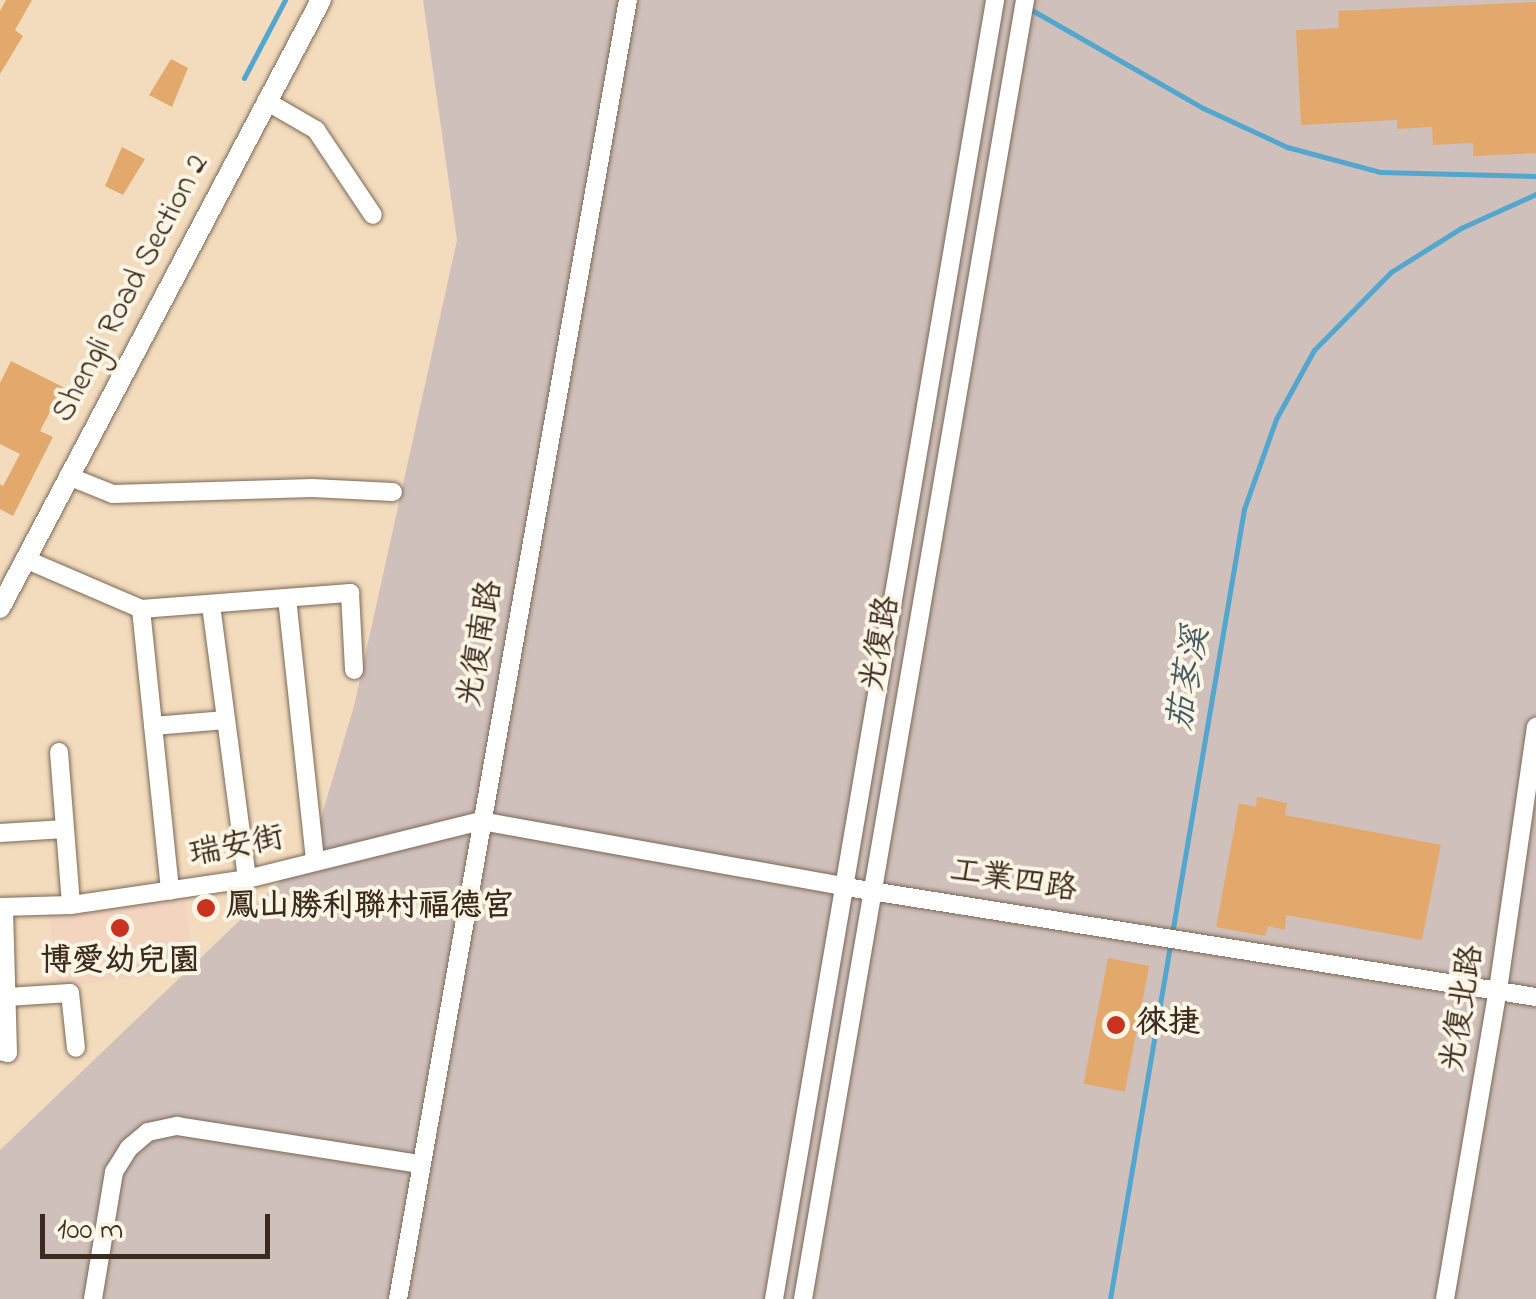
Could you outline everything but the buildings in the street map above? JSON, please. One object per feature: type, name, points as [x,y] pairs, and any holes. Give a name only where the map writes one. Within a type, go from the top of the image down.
[{"type":"main road","name":"Shengli Road Section 2","points":[[0,608],[320,0]]},
{"type":"street","name":"光復南路","points":[[398,1299],[628,0]]},
{"type":"street","name":"光復路","points":[[804,1299],[1024,0]]},
{"type":"street","name":"光復路","points":[[774,1299],[994,9]]},
{"type":"street","points":[[266,100],[316,130],[373,215]]},
{"type":"street","points":[[68,476],[114,494],[312,488],[393,492]]},
{"type":"street","points":[[25,559],[141,610],[350,592],[354,670]]},
{"type":"street","points":[[287,598],[315,862]]},
{"type":"street","points":[[211,605],[248,879]]},
{"type":"street","points":[[141,610],[170,891]]},
{"type":"street","points":[[154,726],[226,720]]},
{"type":"street","name":"光復北路","points":[[1445,1299],[1498,990],[1536,727]]},
{"type":"street","points":[[59,752],[71,905]]},
{"type":"street","name":"瑞安街","points":[[2,907],[71,905],[248,879],[481,821]]},
{"type":"street","name":"工業四路","points":[[481,821],[846,886],[1536,997]]},
{"type":"street","points":[[0,833],[65,828]]},
{"type":"street","points":[[0,1051],[8,1052],[2,907]]},
{"type":"street","points":[[7,997],[70,993],[76,1048]]},
{"type":"street","points":[[92,1299],[114,1172],[129,1148],[148,1132],[176,1126],[421,1164]]},
{"type":"shaded area","points":[[423,0],[1536,0],[1536,1299],[0,1299],[0,1150],[311,852],[354,706],[457,240]]},
{"type":"shaded area","name":"博愛幼兒園","points":[[185,896],[191,943],[162,975],[58,987],[49,912]]},
{"type":"waterway","points":[[244,78],[285,0]]},
{"type":"waterway","points":[[1030,9],[1203,108],[1287,147],[1380,172],[1536,176]]},
{"type":"waterway","name":"茄苳溪","points":[[1110,1299],[1244,509],[1276,419],[1314,350],[1391,272],[1461,228],[1536,194]]},
{"type":"place","name":"鳳山勝利聯村福德宮","points":[[206,908]]},
{"type":"place","name":"博愛幼兒園","points":[[120,928]]},
{"type":"place","name":"徠捷","points":[[1116,1025]]}]
